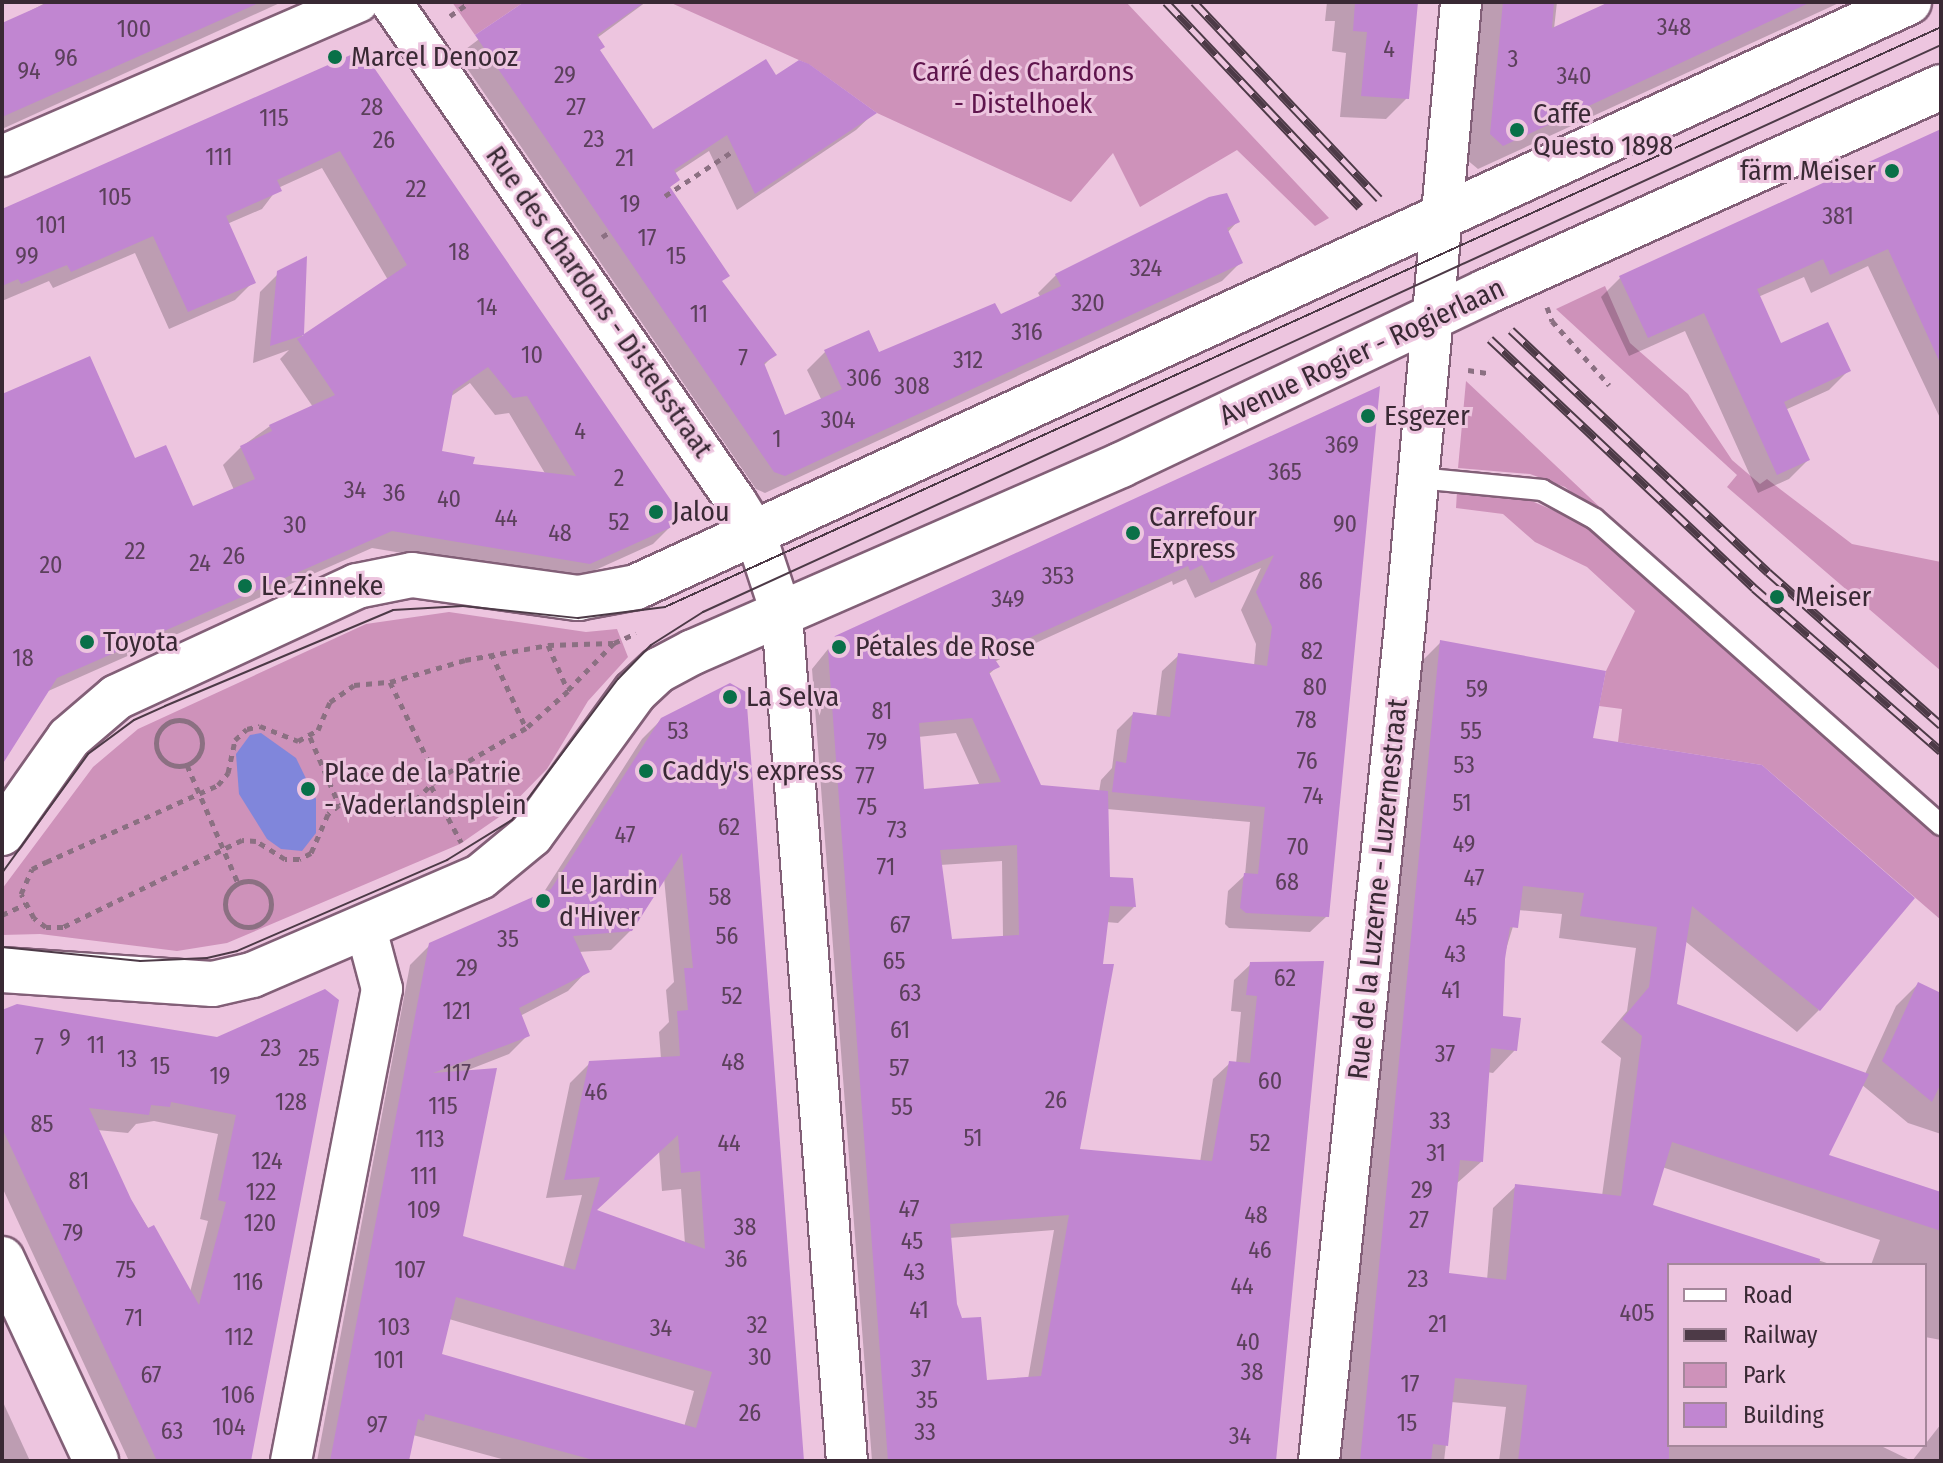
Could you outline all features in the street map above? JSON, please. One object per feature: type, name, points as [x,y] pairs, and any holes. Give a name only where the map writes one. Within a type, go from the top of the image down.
[{"type":"street","points":[[2,156],[358,2]]},
{"type":"street","name":"Rue des Chardons - Distelsstraat","points":[[391,2],[754,530],[782,615],[847,1461]]},
{"type":"street","name":"Rue de la Luzerne - Luzernestraat","points":[[1319,1461],[1418,478],[1461,2]]},
{"type":"street","points":[[2,833],[69,738],[117,697],[357,586],[412,575],[578,598],[636,587],[754,530],[1441,219],[1909,2]]},
{"type":"street","name":"Avenue Rogier - Rogierlaan","points":[[782,615],[1121,465],[1433,317],[1941,87]]},
{"type":"street","points":[[2,970],[213,984],[252,975],[366,929],[480,877],[508,857],[547,813],[613,719],[659,670],[782,615]]},
{"type":"street","points":[[291,1461],[382,989],[366,929]]},
{"type":"street","points":[[2,1259],[96,1461]]},
{"type":"lane","points":[[1418,478],[1542,490],[1595,519],[1941,825]]},
{"type":"path","points":[[450,16],[470,2]]},
{"type":"path","points":[[665,196],[733,151]]},
{"type":"path","points":[[602,237],[610,232]]},
{"type":"path","points":[[1552,321],[1609,385]]},
{"type":"path","points":[[1468,370],[1487,373]]},
{"type":"path","points":[[614,643],[568,691],[526,728],[437,779],[418,801],[393,814],[363,802],[339,805],[328,814],[311,853],[299,859],[285,859],[256,841],[242,840],[63,927],[46,927],[26,904],[21,894],[32,869],[199,793],[228,773],[235,740],[247,729],[260,726],[298,741],[310,737],[340,691],[390,682],[491,653],[548,645],[614,643]]},
{"type":"path","points":[[548,645],[568,691]]},
{"type":"path","points":[[491,653],[526,728]]},
{"type":"path","points":[[390,682],[437,779]]},
{"type":"path","points":[[170,720],[188,720],[199,729],[199,755],[187,765],[165,761],[156,750],[156,737],[170,720]]},
{"type":"path","points":[[310,737],[339,805]]},
{"type":"path","points":[[187,765],[238,883]]},
{"type":"path","points":[[431,786],[463,846]]},
{"type":"path","points":[[238,883],[263,886],[271,899],[270,913],[254,927],[234,923],[225,911],[226,895],[238,883]]},
{"type":"path","points":[[2,915],[26,904]]},
{"type":"green space","points":[[452,2],[524,2],[475,35]]},
{"type":"green space","name":"Carré des Chardons - Distelhoek","points":[[669,2],[1126,2],[1329,218],[1315,226],[1237,150],[1140,207],[1113,153],[1071,202],[877,113],[810,65]]},
{"type":"green space","points":[[1605,286],[1630,343],[1688,394],[1732,460],[1760,484],[1767,479],[1852,544],[1941,562],[1941,671],[1727,487],[1737,475],[1556,309]]},
{"type":"green space","points":[[1466,381],[1657,561],[1565,487],[1530,474],[1458,468]]},
{"type":"green space","points":[[1457,491],[1520,496],[1590,526],[1941,838],[1941,920],[1762,765],[1618,742],[1622,709],[1599,706],[1606,671],[1635,611],[1587,567],[1535,542],[1503,514],[1456,508]]},
{"type":"green space","name":"Place de la Patrie - Vaderlandsplein","points":[[449,612],[586,632],[617,629],[628,657],[588,701],[547,769],[502,815],[460,844],[227,943],[177,951],[40,934],[2,935],[2,889],[93,767],[138,729],[366,624]]},
{"type":"water","points":[[261,733],[296,758],[316,799],[316,833],[302,851],[281,849],[267,839],[239,794],[236,754],[250,735]]},
{"type":"building","points":[[49,2],[261,2],[2,117],[2,23]]},
{"type":"building","points":[[524,2],[645,2],[597,35],[605,47],[600,50],[653,129],[766,59],[776,75],[799,60],[809,64],[877,113],[755,194],[727,135],[674,170],[680,180],[670,187],[730,276],[722,281],[777,355],[764,363],[785,415],[842,389],[824,350],[869,330],[879,352],[995,303],[1001,314],[1061,286],[1055,274],[1209,197],[1227,193],[1240,222],[1227,228],[1243,263],[785,476],[774,472],[475,35]]},
{"type":"building","points":[[1355,2],[1418,2],[1409,99],[1361,96],[1367,32],[1353,31]]},
{"type":"building","points":[[1503,2],[1554,2],[1552,28],[1609,2],[1811,2],[1503,146],[1490,134]]},
{"type":"building","points":[[355,53],[366,56],[679,512],[674,526],[590,564],[392,531],[57,678],[2,765],[2,394],[90,356],[135,458],[166,445],[193,506],[255,479],[240,446],[272,431],[269,425],[335,395],[297,339],[304,335],[270,346],[277,271],[307,256],[304,334],[407,265],[340,151],[277,180],[282,191],[226,216],[256,283],[188,312],[153,236],[71,272],[67,265],[21,284],[18,279],[2,286],[2,209]],"holes":[[[488,367],[513,398],[527,396],[576,476],[473,464],[475,457],[442,451],[453,391]]]},
{"type":"building","points":[[1941,129],[1941,365],[1888,249],[1830,275],[1823,259],[1757,289],[1781,343],[1828,322],[1851,371],[1784,402],[1810,460],[1777,475],[1704,313],[1648,338],[1619,276]]},
{"type":"building","points":[[1380,386],[1329,917],[1246,913],[1240,908],[1244,873],[1258,874],[1265,807],[1112,792],[1116,761],[1126,763],[1133,712],[1170,717],[1178,653],[1267,666],[1272,627],[1256,592],[1274,555],[1211,583],[1202,565],[1190,571],[1188,566],[992,655],[1000,667],[989,672],[1041,785],[1108,791],[1110,877],[1133,878],[1136,907],[1110,906],[1103,964],[1114,964],[1080,1149],[1212,1161],[1229,1061],[1250,1063],[1257,996],[1246,995],[1250,962],[1324,961],[1276,1461],[888,1461],[828,651],[835,636]],"holes":[[[972,718],[1001,782],[924,789],[919,723]],[[1017,845],[1019,935],[952,939],[940,850]],[[1069,1215],[1041,1376],[987,1380],[981,1317],[962,1318],[957,1304],[950,1224]]]},
{"type":"building","points":[[1440,640],[1606,671],[1593,738],[1762,765],[1915,898],[1820,1011],[1692,906],[1677,1004],[1869,1074],[1829,1155],[1941,1192],[1941,1231],[1672,1142],[1653,1205],[1820,1259],[1819,1263],[1667,1263],[1669,1461],[1518,1461],[1527,1385],[1455,1378],[1448,1446],[1433,1444],[1431,1461],[1360,1461]],"holes":[[[1523,886],[1584,893],[1580,916],[1657,927],[1649,987],[1622,1019],[1642,1036],[1621,1196],[1515,1184],[1506,1280],[1449,1273],[1460,1160],[1483,1162],[1491,1048],[1517,1051],[1521,1018],[1503,1016],[1505,959],[1510,927],[1518,928]]]},
{"type":"building","points":[[730,683],[746,692],[804,1461],[597,1461],[425,1414],[424,1421],[418,1419],[409,1461],[330,1461],[429,943],[551,889],[661,718]],"holes":[[[682,853],[693,968],[684,968],[688,1010],[677,1011],[680,1056],[589,1061],[564,1180],[600,1177],[575,1270],[463,1236],[497,1068],[433,1073],[530,1036],[519,1008],[590,972],[573,936],[632,931]],[[678,1135],[681,1173],[700,1171],[705,1249],[597,1210]],[[456,1297],[712,1372],[696,1428],[442,1354]]]},
{"type":"building","points":[[1918,982],[1941,993],[1941,1083],[1932,1102],[1882,1061]]},
{"type":"building","points":[[325,989],[339,1000],[251,1461],[157,1461],[2,1128],[2,1010],[17,1004],[217,1037]],"holes":[[[171,1102],[236,1115],[218,1200],[226,1202],[199,1305],[154,1225],[148,1228],[131,1199],[89,1108],[149,1115],[151,1105],[170,1107]]]},
{"type":"tram line","points":[[2,873],[88,754],[134,720],[165,706],[393,610],[463,606],[578,618],[665,607],[1941,27]]},
{"type":"tram line","points":[[2,947],[140,961],[207,958],[237,951],[447,860],[512,820],[618,679],[651,645],[703,612],[1941,45]]},
{"type":"railway","points":[[1166,2],[1360,207]]},
{"type":"railway","points":[[1194,2],[1379,198]]},
{"type":"railway","points":[[1511,330],[1768,572],[1941,725]]},
{"type":"railway","points":[[1490,339],[1754,588],[1941,751]]},
{"type":"place","name":"Marcel Denooz","points":[[335,57]]},
{"type":"place","name":"Caffe Questo 1898","points":[[1517,130]]},
{"type":"place","name":"färm Meiser","points":[[1892,171]]},
{"type":"place","name":"Esgezer","points":[[1368,416]]},
{"type":"place","name":"Jalou","points":[[656,512]]},
{"type":"place","name":"Carrefour Express","points":[[1133,533]]},
{"type":"place","name":"Le Zinneke","points":[[245,586]]},
{"type":"place","name":"Meiser","points":[[1777,597]]},
{"type":"place","name":"Toyota","points":[[87,642]]},
{"type":"place","name":"Pétales de Rose","points":[[839,647]]},
{"type":"place","name":"La Selva","points":[[730,697]]},
{"type":"place","name":"Caddy's express","points":[[646,771]]},
{"type":"place","name":"Place de la Patrie - Vaderlandsplein","points":[[308,789]]},
{"type":"place","name":"Le Jardin d'Hiver","points":[[543,901]]}]
